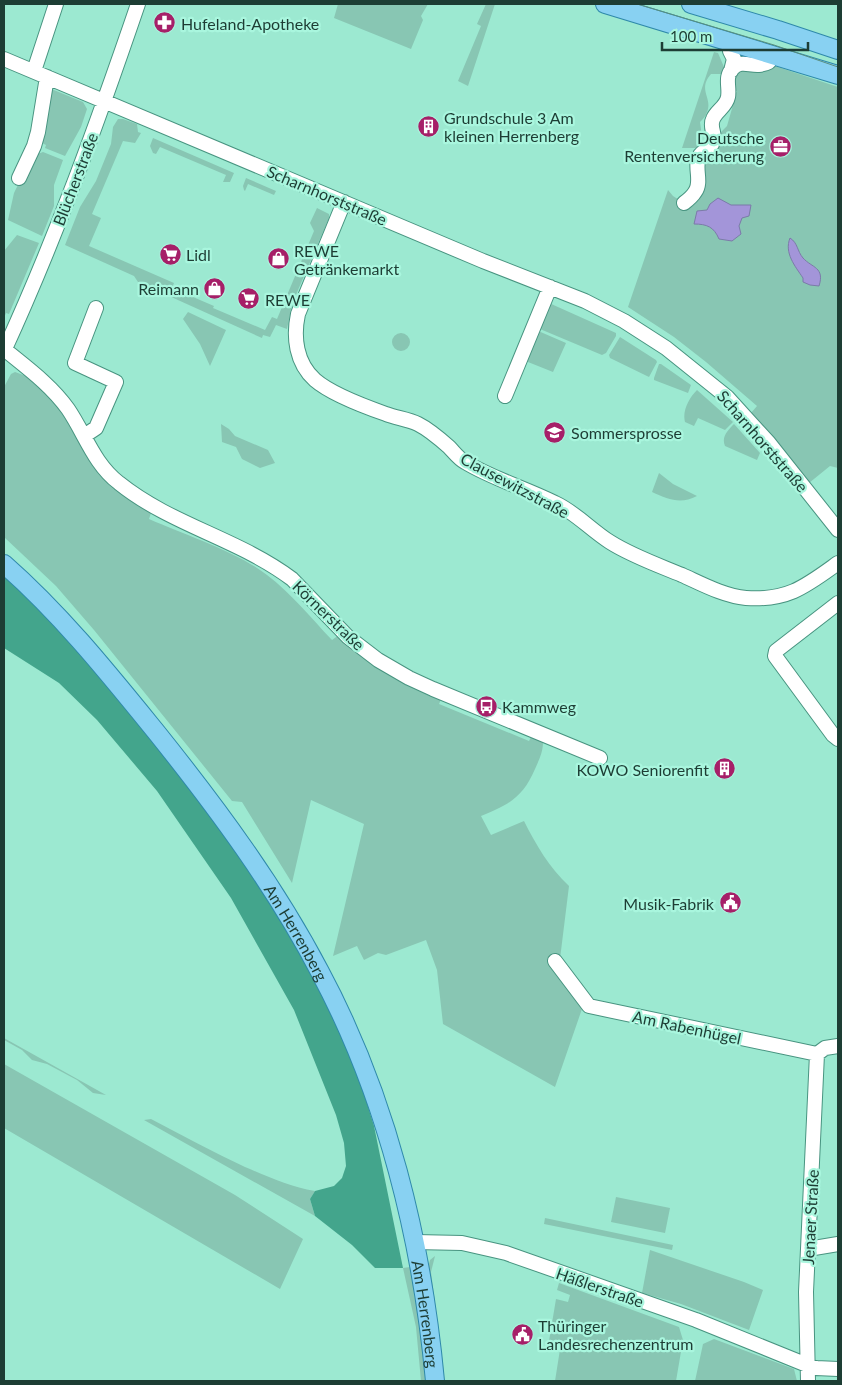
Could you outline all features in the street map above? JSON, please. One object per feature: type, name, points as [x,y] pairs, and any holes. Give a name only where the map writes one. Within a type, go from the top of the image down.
[{"type":"main road","points":[[605,4],[838,76]]},
{"type":"main road","points":[[691,4],[838,50]]},
{"type":"main road","name":"Am Herrenberg","points":[[4,564],[55,614],[122,690],[198,784],[285,910],[324,979],[361,1061],[391,1148],[415,1242],[430,1331],[435,1381]]},
{"type":"street","points":[[19,178],[39,148],[42,117],[41,74],[56,4]]},
{"type":"street","name":"Blücherstraße","points":[[4,350],[53,237],[106,101],[138,4]]},
{"type":"street","points":[[684,203],[696,191],[698,183],[697,165],[700,156],[713,142],[712,120],[726,104],[728,98],[727,83],[734,59],[730,51]]},
{"type":"street","name":"Scharnhorststraße","points":[[4,59],[584,301],[624,321],[666,348],[727,397],[768,443],[838,530]]},
{"type":"street","points":[[731,70],[738,65],[758,66],[769,62]]},
{"type":"street","name":"Clausewitzstraße","points":[[344,202],[298,314],[295,327],[298,354],[306,370],[314,380],[329,390],[377,411],[418,424],[447,445],[464,462],[556,503],[611,543],[648,561],[729,595],[758,598],[787,595],[802,588],[838,564]]},
{"type":"street","points":[[505,396],[550,287]]},
{"type":"street","points":[[84,436],[96,428],[116,382],[75,363],[96,308]]},
{"type":"street","name":"Körnerstraße","points":[[4,350],[54,392],[67,407],[91,450],[108,473],[133,494],[253,554],[281,571],[292,579],[348,637],[378,660],[426,686],[600,758]]},
{"type":"street","points":[[838,603],[776,651],[775,656],[833,735],[838,739]]},
{"type":"street","name":"Am Rabenhügel","points":[[555,961],[589,1006],[817,1054]]},
{"type":"street","points":[[817,1054],[825,1048],[838,1046]]},
{"type":"street","name":"Jenaer Straße","points":[[808,1381],[806,1314],[817,1054]]},
{"type":"street","name":"Häßlerstraße","points":[[415,1242],[462,1243],[506,1253],[696,1320],[808,1365],[838,1370]]},
{"type":"street","points":[[808,1249],[838,1244]]},
{"type":"shaded area","points":[[338,4],[428,4],[421,16],[423,20],[411,49],[334,18]]},
{"type":"shaded area","points":[[486,4],[495,4],[468,86],[458,81],[481,26],[477,24]]},
{"type":"shaded area","points":[[714,52],[718,53],[724,67],[721,74],[711,74],[705,85],[708,107],[706,115],[700,122],[701,144],[696,148],[682,148]]},
{"type":"shaded area","points":[[775,66],[838,87],[838,468],[830,466],[809,483],[751,413],[757,406],[674,337],[628,307],[668,190],[673,196],[684,203],[699,168],[720,133],[727,126],[733,105],[731,102],[737,91],[733,91],[733,72]]},
{"type":"shaded area","points":[[49,88],[83,102],[87,109],[81,127],[65,156],[45,148],[46,145],[38,141]]},
{"type":"shaded area","points":[[118,119],[137,124],[138,132],[141,133],[135,143],[123,141],[92,214],[101,218],[89,246],[174,283],[172,288],[214,306],[213,308],[265,330],[272,317],[277,319],[314,231],[310,223],[317,208],[329,214],[329,218],[292,304],[287,329],[276,325],[270,337],[263,335],[262,338],[138,282],[134,276],[65,245],[80,207],[96,181],[111,144],[113,127]]},
{"type":"shaded area","points":[[153,138],[234,173],[230,182],[223,182],[226,175],[160,147],[156,154],[153,153],[150,146]]},
{"type":"shaded area","points":[[43,152],[63,160],[54,185],[54,206],[42,236],[8,220],[14,193],[32,156]]},
{"type":"shaded area","points":[[246,178],[276,191],[274,195],[248,184],[245,191],[243,186]]},
{"type":"shaded area","points":[[718,198],[731,205],[751,205],[749,216],[742,218],[739,226],[741,234],[732,241],[719,239],[710,227],[694,224],[697,211],[707,210],[710,204]]},
{"type":"shaded area","points":[[17,235],[39,243],[9,314],[6,313],[4,318],[4,251]]},
{"type":"shaded area","points":[[790,238],[795,242],[803,258],[819,271],[819,286],[803,282],[803,278],[789,254]]},
{"type":"shaded area","points":[[549,303],[616,333],[606,353],[602,355],[540,329]]},
{"type":"shaded area","points":[[188,312],[226,330],[210,366],[200,344],[183,319]]},
{"type":"shaded area","points":[[536,330],[566,343],[553,372],[523,360]]},
{"type":"shaded area","points":[[401,333],[407,336],[410,342],[407,348],[401,351],[395,348],[392,342],[395,336]]},
{"type":"shaded area","points":[[620,337],[656,360],[657,362],[649,377],[610,358],[609,355]]},
{"type":"shaded area","points":[[659,364],[691,385],[688,393],[654,380]]},
{"type":"shaded area","points":[[15,372],[26,376],[51,397],[73,426],[152,510],[149,519],[226,551],[255,566],[301,606],[332,640],[339,635],[442,697],[439,704],[529,741],[532,735],[543,742],[542,753],[535,769],[520,793],[507,804],[481,816],[491,835],[524,821],[533,839],[555,871],[569,886],[558,975],[583,1006],[555,1087],[443,1024],[437,970],[426,940],[386,955],[378,953],[364,960],[357,946],[333,956],[364,824],[311,800],[292,883],[242,802],[232,801],[94,630],[56,586],[4,537],[4,387],[11,374]]},
{"type":"shaded area","points":[[697,390],[733,422],[725,430],[698,418],[694,426],[685,422],[684,413],[687,405]]},
{"type":"shaded area","points":[[221,424],[235,436],[268,450],[275,463],[260,468],[242,459],[236,447],[222,442]]},
{"type":"shaded area","points":[[734,424],[760,453],[757,460],[725,446],[724,440],[727,431]]},
{"type":"shaded area","points":[[659,473],[673,484],[697,496],[680,501],[652,492]]},
{"type":"shaded area","points":[[4,1038],[106,1095],[93,1093],[77,1080],[47,1064],[32,1060],[22,1050],[4,1040]]},
{"type":"shaded area","points":[[4,1064],[235,1195],[303,1239],[280,1289],[4,1128]]},
{"type":"shaded area","points":[[151,1119],[245,1167],[288,1184],[315,1191],[310,1199],[315,1216],[144,1120]]},
{"type":"shaded area","points":[[616,1197],[670,1208],[665,1233],[611,1222]]},
{"type":"shaded area","points":[[545,1218],[673,1245],[672,1250],[544,1224]]},
{"type":"shaded area","points":[[650,1250],[763,1290],[749,1330],[681,1304],[642,1293]]},
{"type":"shaded area","points":[[435,1256],[431,1272],[444,1381],[441,1381],[428,1268],[430,1260]]},
{"type":"shaded area","points":[[410,1267],[422,1324],[428,1381],[421,1381],[416,1327],[403,1268]]},
{"type":"shaded area","points":[[559,1283],[679,1327],[683,1340],[676,1381],[555,1381],[561,1343],[549,1341],[556,1299],[568,1302],[570,1295],[557,1290]]},
{"type":"shaded area","points":[[714,1339],[794,1369],[797,1381],[695,1381],[703,1344]]},
{"type":"green space","points":[[4,574],[72,641],[230,837],[315,974],[357,1071],[374,1126],[403,1268],[375,1268],[352,1245],[315,1216],[310,1199],[315,1191],[334,1186],[342,1178],[346,1166],[344,1143],[336,1115],[294,1010],[231,898],[157,791],[97,720],[59,683],[4,648]]},
{"type":"tram line","points":[[637,4],[774,45],[838,67]]},
{"type":"place","name":"Hufeland-Apotheke","points":[[165,23]]},
{"type":"place","name":"Grundschule 3 Am kleinen Herrenberg","points":[[428,126]]},
{"type":"place","name":"Deutsche Rentenversicherung","points":[[780,146]]},
{"type":"place","name":"Lidl","points":[[170,254]]},
{"type":"place","name":"REWE Getränkemarkt","points":[[278,259]]},
{"type":"place","name":"Reimann","points":[[215,288]]},
{"type":"place","name":"REWE","points":[[249,299]]},
{"type":"place","name":"Sommersprosse","points":[[555,432]]},
{"type":"place","name":"Kammweg","points":[[486,706]]},
{"type":"place","name":"KOWO Seniorenfit","points":[[725,769]]},
{"type":"place","name":"Musik-Fabrik","points":[[730,903]]},
{"type":"place","name":"Thüringer Landesrechenzentrum","points":[[522,1334]]}]
